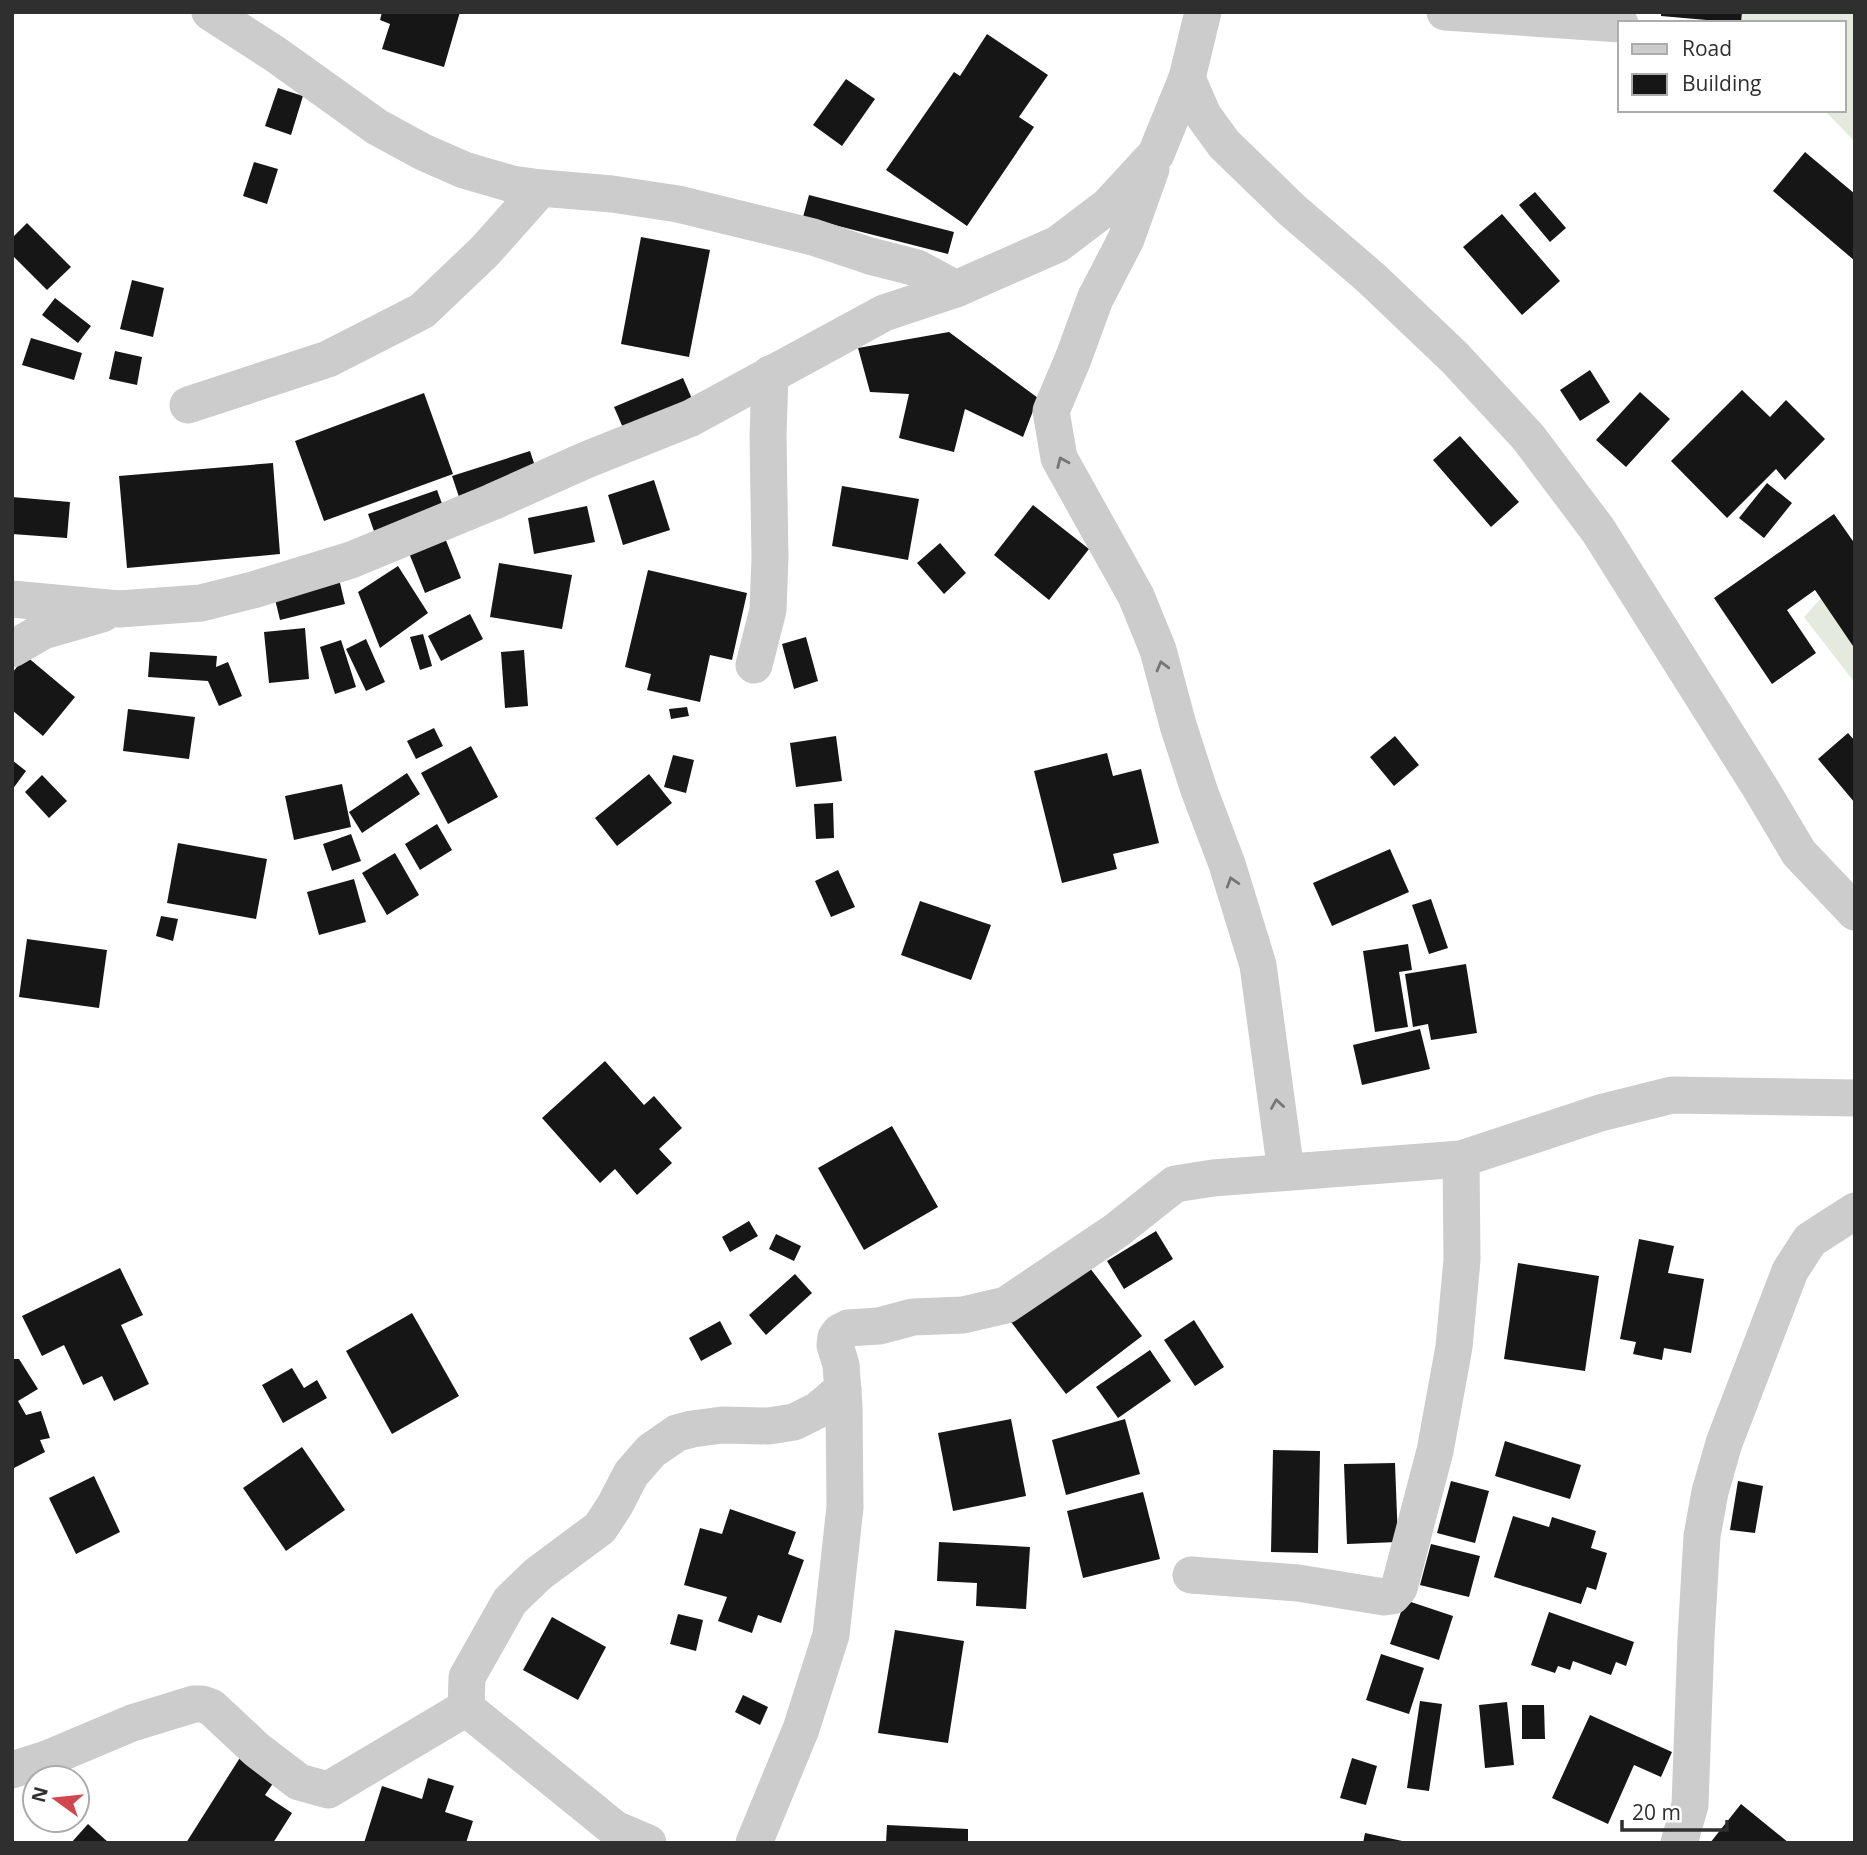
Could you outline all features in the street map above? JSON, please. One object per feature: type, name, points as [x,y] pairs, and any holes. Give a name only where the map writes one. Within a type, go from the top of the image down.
[{"type":"street","points":[[209,12],[275,54],[377,127],[464,170],[512,184],[678,204],[813,237],[918,268],[956,289]]},
{"type":"street","points":[[1203,12],[1187,78],[1126,239],[1094,299],[1051,411],[1059,458],[1136,596],[1158,650],[1178,725],[1227,864],[1258,965],[1286,1172]]},
{"type":"street","points":[[1445,12],[1618,24]]},
{"type":"street","points":[[1187,78],[1203,115],[1224,144],[1427,331],[1528,437],[1598,530],[1800,853],[1855,912]]},
{"type":"street","points":[[12,598],[119,609],[201,603],[351,560],[691,418],[884,313],[956,289],[1058,244],[1108,206],[1156,154]]},
{"type":"street","points":[[188,405],[328,359],[422,311],[485,251],[541,188]]},
{"type":"street","points":[[754,665],[768,610],[770,374]]},
{"type":"street","points":[[12,649],[43,631],[119,609]]},
{"type":"street","points":[[754,1843],[801,1730],[831,1635],[845,1507],[843,1389],[841,1365],[835,1345],[840,1332],[848,1328],[879,1326],[913,1317],[963,1315],[1006,1305],[1117,1230],[1175,1184],[1213,1178],[1461,1159],[1600,1113],[1672,1095],[1855,1098]]},
{"type":"street","points":[[1191,1575],[1298,1583],[1384,1597],[1392,1596],[1399,1588],[1435,1451],[1454,1347],[1462,1260],[1461,1159]]},
{"type":"street","points":[[1678,1843],[1690,1805],[1702,1536],[1710,1492],[1724,1443],[1790,1271],[1810,1240],[1855,1211]]},
{"type":"street","points":[[466,1707],[467,1677],[510,1601],[538,1574],[600,1528],[631,1474],[651,1451],[677,1433],[692,1429],[722,1425],[769,1426],[794,1422],[818,1410],[843,1389]]},
{"type":"street","points":[[12,1770],[49,1758],[132,1723],[202,1704],[211,1707],[257,1750],[299,1782],[328,1790],[466,1707]]},
{"type":"street","points":[[466,1707],[624,1838]]},
{"type":"shaded area","points":[[1742,12],[1855,12],[1855,142],[1826,112],[1846,112],[1846,21],[1741,21]]},
{"type":"shaded area","points":[[1855,561],[1855,683],[1804,617]]},
{"type":"building","points":[[382,12],[460,12],[444,67],[382,49],[390,24],[380,20]]},
{"type":"building","points":[[1661,12],[1742,12],[1741,21],[1661,16]]},
{"type":"building","points":[[987,34],[1048,75],[1019,117],[1034,127],[967,226],[886,170],[954,72],[960,76]]},
{"type":"building","points":[[846,79],[875,99],[842,146],[813,125]]},
{"type":"building","points":[[278,88],[303,96],[291,135],[265,126]]},
{"type":"building","points":[[1805,152],[1855,194],[1855,261],[1773,191]]},
{"type":"building","points":[[254,162],[278,169],[267,204],[243,196]]},
{"type":"building","points":[[1535,192],[1566,228],[1550,242],[1519,205]]},
{"type":"building","points":[[809,195],[954,232],[948,254],[803,217]]},
{"type":"building","points":[[1502,214],[1560,281],[1522,315],[1463,247]]},
{"type":"building","points":[[27,223],[71,267],[47,290],[12,255],[12,238]]},
{"type":"building","points":[[641,237],[710,250],[689,357],[621,344]]},
{"type":"building","points":[[132,280],[164,288],[153,337],[120,329]]},
{"type":"building","points":[[55,298],[91,326],[78,343],[42,315]]},
{"type":"building","points":[[949,332],[1038,398],[1023,437],[965,409],[954,452],[899,438],[909,394],[870,392],[858,348]]},
{"type":"building","points":[[31,338],[82,353],[74,380],[22,365]]},
{"type":"building","points":[[115,351],[142,357],[137,385],[109,379]]},
{"type":"building","points":[[1590,370],[1610,402],[1580,421],[1560,390]]},
{"type":"building","points":[[683,378],[693,401],[624,430],[614,407]]},
{"type":"building","points":[[1742,390],[1770,417],[1786,400],[1825,439],[1785,480],[1776,469],[1727,518],[1671,461]]},
{"type":"building","points":[[1640,392],[1670,419],[1626,467],[1596,440]]},
{"type":"building","points":[[424,393],[453,474],[324,521],[295,441]]},
{"type":"building","points":[[1460,436],[1519,502],[1491,527],[1433,460]]},
{"type":"building","points":[[530,451],[537,472],[459,497],[452,476]]},
{"type":"building","points":[[273,463],[280,554],[127,568],[119,476]]},
{"type":"building","points":[[654,480],[670,530],[623,545],[608,495]]},
{"type":"building","points":[[1767,483],[1792,503],[1764,538],[1739,518]]},
{"type":"building","points":[[842,486],[919,499],[908,560],[832,546]]},
{"type":"building","points":[[437,490],[444,509],[375,534],[368,514]]},
{"type":"building","points":[[12,497],[70,502],[67,538],[12,534]]},
{"type":"building","points":[[1033,505],[1089,549],[1049,600],[994,555]]},
{"type":"building","points":[[587,506],[595,542],[534,554],[528,518]]},
{"type":"building","points":[[1834,514],[1855,544],[1855,649],[1815,590],[1787,610],[1816,653],[1772,684],[1714,598]]},
{"type":"building","points":[[445,538],[461,578],[425,593],[409,553]]},
{"type":"building","points":[[940,543],[966,573],[944,594],[917,563]]},
{"type":"building","points":[[499,563],[572,575],[562,629],[490,617]]},
{"type":"building","points":[[398,566],[428,613],[380,648],[358,592]]},
{"type":"building","points":[[648,570],[747,593],[732,660],[710,655],[700,702],[647,690],[651,674],[625,667]]},
{"type":"building","points":[[339,579],[345,604],[280,620],[274,595]]},
{"type":"building","points":[[470,614],[483,639],[441,661],[428,636]]},
{"type":"building","points":[[305,628],[309,679],[269,683],[264,632]]},
{"type":"building","points":[[423,634],[432,666],[420,670],[410,637]]},
{"type":"building","points":[[806,637],[818,681],[794,689],[782,644]]},
{"type":"building","points":[[366,639],[385,682],[366,691],[346,649]]},
{"type":"building","points":[[341,640],[356,687],[335,694],[320,647]]},
{"type":"building","points":[[524,650],[528,706],[505,708],[501,652]]},
{"type":"building","points":[[150,652],[217,656],[216,667],[228,662],[242,696],[219,706],[208,681],[148,677]]},
{"type":"building","points":[[26,656],[75,697],[43,736],[12,710],[12,673]]},
{"type":"building","points":[[687,707],[689,716],[671,719],[669,709]]},
{"type":"building","points":[[128,709],[195,717],[189,759],[123,751]]},
{"type":"building","points":[[434,728],[443,746],[416,759],[407,741]]},
{"type":"building","points":[[1848,733],[1855,741],[1855,803],[1818,759]]},
{"type":"building","points":[[836,736],[842,781],[796,787],[790,743]]},
{"type":"building","points":[[1395,736],[1419,765],[1394,786],[1370,757]]},
{"type":"building","points":[[471,746],[498,797],[448,824],[421,773]]},
{"type":"building","points":[[1107,753],[1113,776],[1141,769],[1159,843],[1113,854],[1117,869],[1062,883],[1034,771]]},
{"type":"building","points":[[673,755],[694,760],[686,793],[664,787]]},
{"type":"building","points":[[12,760],[26,771],[12,790]]},
{"type":"building","points":[[407,773],[420,794],[362,833],[349,812]]},
{"type":"building","points":[[649,774],[672,803],[617,846],[595,818]]},
{"type":"building","points":[[42,775],[67,801],[49,818],[25,792]]},
{"type":"building","points":[[342,784],[351,827],[294,840],[285,796]]},
{"type":"building","points":[[833,803],[834,838],[816,839],[814,804]]},
{"type":"building","points":[[437,824],[452,850],[420,870],[405,844]]},
{"type":"building","points":[[351,834],[361,861],[332,871],[323,844]]},
{"type":"building","points":[[178,843],[267,859],[256,919],[167,903]]},
{"type":"building","points":[[1390,849],[1409,892],[1332,926],[1313,883]]},
{"type":"building","points":[[395,853],[419,895],[387,915],[362,873]]},
{"type":"building","points":[[838,870],[855,907],[831,917],[815,881]]},
{"type":"building","points":[[354,879],[366,922],[319,935],[307,892]]},
{"type":"building","points":[[1431,899],[1448,948],[1429,954],[1412,905]]},
{"type":"building","points":[[920,901],[991,925],[971,980],[901,955]]},
{"type":"building","points":[[161,916],[178,919],[173,941],[156,936]]},
{"type":"building","points":[[27,939],[107,950],[99,1008],[19,997]]},
{"type":"building","points":[[1408,944],[1412,970],[1399,972],[1408,1027],[1375,1032],[1363,951]]},
{"type":"building","points":[[1466,964],[1477,1033],[1431,1040],[1428,1024],[1413,1027],[1405,974]]},
{"type":"building","points":[[1420,1029],[1430,1069],[1362,1085],[1353,1045]]},
{"type":"building","points":[[605,1061],[644,1105],[654,1096],[682,1128],[659,1149],[672,1163],[637,1195],[615,1169],[600,1183],[542,1118]]},
{"type":"building","points":[[892,1126],[938,1207],[864,1250],[818,1168]]},
{"type":"building","points":[[749,1221],[758,1236],[730,1252],[722,1237]]},
{"type":"building","points":[[1156,1231],[1173,1259],[1124,1289],[1107,1261]]},
{"type":"building","points":[[776,1234],[801,1246],[794,1261],[769,1249]]},
{"type":"building","points":[[1639,1239],[1674,1246],[1668,1273],[1704,1279],[1691,1353],[1664,1348],[1662,1360],[1633,1354],[1636,1342],[1620,1339]]},
{"type":"building","points":[[1083,1259],[1142,1336],[1066,1394],[1008,1318]]},
{"type":"building","points":[[1518,1263],[1599,1276],[1585,1371],[1504,1359]]},
{"type":"building","points":[[120,1268],[143,1315],[121,1325],[149,1384],[114,1401],[102,1376],[83,1385],[64,1345],[42,1356],[22,1316]]},
{"type":"building","points":[[795,1274],[812,1293],[766,1335],[749,1315]]},
{"type":"building","points":[[412,1313],[459,1396],[392,1434],[346,1351]]},
{"type":"building","points":[[1194,1320],[1224,1367],[1195,1386],[1164,1340]]},
{"type":"building","points":[[720,1321],[732,1344],[701,1361],[689,1338]]},
{"type":"building","points":[[1150,1350],[1171,1381],[1118,1418],[1096,1387]]},
{"type":"building","points":[[12,1359],[19,1359],[38,1389],[18,1401],[26,1415],[41,1411],[50,1438],[40,1440],[45,1452],[12,1469]]},
{"type":"building","points":[[292,1368],[304,1388],[317,1380],[327,1398],[283,1423],[262,1385]]},
{"type":"building","points":[[1011,1419],[1026,1496],[953,1511],[938,1433]]},
{"type":"building","points":[[1125,1419],[1140,1474],[1066,1495],[1052,1440]]},
{"type":"building","points":[[1505,1441],[1581,1465],[1570,1499],[1495,1476]]},
{"type":"building","points":[[302,1447],[345,1510],[286,1551],[243,1488]]},
{"type":"building","points":[[1273,1450],[1320,1451],[1318,1553],[1271,1552]]},
{"type":"building","points":[[1395,1463],[1398,1542],[1347,1544],[1344,1464]]},
{"type":"building","points":[[94,1476],[120,1532],[76,1554],[49,1498]]},
{"type":"building","points":[[1451,1481],[1489,1491],[1475,1543],[1437,1533]]},
{"type":"building","points":[[1738,1481],[1763,1486],[1755,1533],[1730,1530]]},
{"type":"building","points":[[1143,1492],[1160,1559],[1083,1578],[1067,1511]]},
{"type":"building","points":[[730,1509],[796,1532],[788,1554],[804,1560],[781,1623],[758,1615],[752,1633],[718,1621],[727,1597],[684,1585],[700,1528],[722,1534]]},
{"type":"building","points":[[1513,1516],[1549,1527],[1552,1517],[1596,1531],[1591,1548],[1607,1553],[1596,1590],[1587,1587],[1581,1604],[1494,1577]]},
{"type":"building","points":[[939,1542],[1030,1547],[1026,1609],[976,1606],[977,1583],[937,1581]]},
{"type":"building","points":[[1431,1544],[1480,1556],[1469,1597],[1420,1585]]},
{"type":"building","points":[[1405,1600],[1453,1616],[1439,1660],[1390,1644]]},
{"type":"building","points":[[1549,1612],[1634,1642],[1626,1666],[1616,1662],[1611,1675],[1573,1661],[1570,1670],[1558,1666],[1555,1673],[1531,1665]]},
{"type":"building","points":[[678,1614],[703,1620],[696,1651],[670,1644]]},
{"type":"building","points":[[552,1617],[606,1647],[578,1700],[523,1670]]},
{"type":"building","points":[[895,1630],[964,1641],[948,1743],[878,1733]]},
{"type":"building","points":[[1381,1654],[1424,1668],[1409,1714],[1366,1700]]},
{"type":"building","points":[[743,1695],[768,1707],[760,1725],[735,1712]]},
{"type":"building","points":[[1420,1701],[1442,1704],[1429,1791],[1407,1788]]},
{"type":"building","points":[[1507,1702],[1514,1765],[1485,1768],[1479,1705]]},
{"type":"building","points":[[1522,1705],[1544,1705],[1545,1739],[1522,1739]]},
{"type":"building","points":[[1590,1715],[1672,1752],[1661,1777],[1634,1765],[1608,1824],[1552,1798]]},
{"type":"building","points":[[241,1756],[276,1779],[265,1795],[292,1813],[273,1843],[186,1843]]},
{"type":"building","points":[[1352,1758],[1377,1766],[1366,1805],[1340,1798]]},
{"type":"building","points":[[428,1778],[454,1786],[445,1812],[473,1821],[466,1843],[364,1843],[382,1786],[422,1799]]},
{"type":"building","points":[[1741,1804],[1789,1843],[1710,1843]]},
{"type":"building","points":[[887,1825],[968,1829],[968,1843],[886,1843]]},
{"type":"building","points":[[91,1827],[109,1843],[71,1843],[79,1834],[91,1834]]},
{"type":"building","points":[[1365,1833],[1407,1842],[1363,1843]]}]
